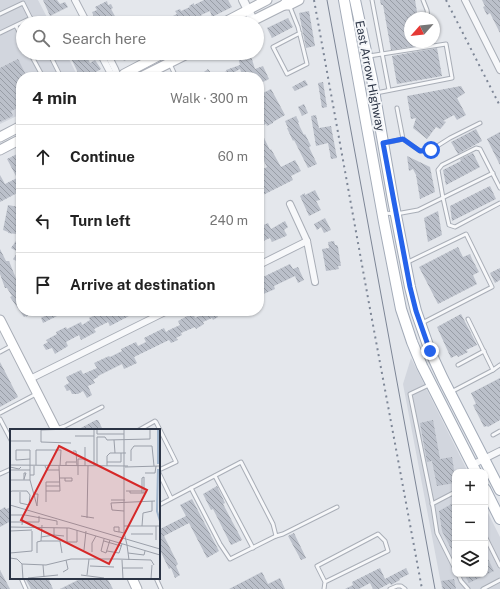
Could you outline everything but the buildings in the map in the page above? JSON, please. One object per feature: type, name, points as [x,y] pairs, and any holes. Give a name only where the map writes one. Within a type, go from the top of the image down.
[{"type":"main road","points":[[236,16],[267,0]]},
{"type":"main road","points":[[262,16],[287,3],[299,0]]},
{"type":"main road","name":"East Arrow Highway","points":[[355,0],[367,56],[405,264],[420,323],[430,351],[450,393],[500,490]]},
{"type":"main road","name":"East Arrow Highway","points":[[344,1],[401,309],[422,366],[474,468]]},
{"type":"main road","points":[[128,72],[151,60]]},
{"type":"main road","points":[[151,72],[175,60]]},
{"type":"main road","points":[[0,137],[16,129]]},
{"type":"main road","points":[[0,150],[16,142]]},
{"type":"main road","points":[[0,320],[3,334],[13,345],[55,429]]},
{"type":"main road","points":[[488,495],[500,519]]},
{"type":"main road","points":[[132,579],[137,589]]},
{"type":"street","points":[[75,0],[83,16]]},
{"type":"street","points":[[243,0],[249,16]]},
{"type":"street","points":[[465,0],[500,70]]},
{"type":"street","points":[[104,60],[110,72]]},
{"type":"street","points":[[110,60],[116,72]]},
{"type":"street","points":[[290,204],[307,241],[315,282]]},
{"type":"street","points":[[264,262],[307,241]]},
{"type":"street","points":[[30,379],[157,316]]},
{"type":"street","points":[[474,468],[484,459],[500,451]]},
{"type":"lane","points":[[372,0],[389,90]]},
{"type":"lane","points":[[423,0],[427,12]]},
{"type":"lane","points":[[0,14],[23,3],[30,16]]},
{"type":"lane","points":[[287,3],[300,33],[307,64],[287,74],[273,47],[300,33]]},
{"type":"lane","points":[[0,34],[16,26]]},
{"type":"lane","points":[[374,93],[452,78],[446,44],[440,44]]},
{"type":"lane","points":[[367,56],[412,48]]},
{"type":"lane","points":[[34,60],[40,72]]},
{"type":"lane","points":[[52,60],[58,72]]},
{"type":"lane","points":[[169,63],[174,72]]},
{"type":"lane","points":[[397,108],[403,139],[420,151],[431,150],[480,122]]},
{"type":"lane","points":[[383,143],[403,139]]},
{"type":"lane","points":[[500,188],[480,149],[476,148],[442,165],[438,170],[442,198],[449,226],[455,227],[500,203]]},
{"type":"lane","points":[[382,212],[396,214],[418,210],[493,173]]},
{"type":"lane","points":[[405,264],[466,234],[492,287],[420,323]]},
{"type":"lane","points":[[468,319],[493,370]]},
{"type":"lane","points":[[0,352],[13,345]]},
{"type":"lane","points":[[458,365],[484,351]]},
{"type":"lane","points":[[450,393],[500,365]]},
{"type":"lane","points":[[431,384],[410,394],[437,533],[452,563]]},
{"type":"lane","points":[[0,412],[37,393]]},
{"type":"lane","points":[[58,429],[102,407]]},
{"type":"lane","points":[[0,419],[10,438]]},
{"type":"lane","points":[[141,429],[155,421],[160,429]]},
{"type":"lane","points":[[160,430],[176,462],[160,471]]},
{"type":"lane","points":[[493,435],[500,431]]},
{"type":"lane","points":[[160,504],[241,462],[273,524],[276,536]]},
{"type":"lane","points":[[0,474],[10,469]]},
{"type":"lane","points":[[160,474],[171,498]]},
{"type":"lane","points":[[215,476],[253,548]]},
{"type":"lane","points":[[191,488],[220,544],[230,559],[336,507]]},
{"type":"lane","points":[[432,504],[452,494]]},
{"type":"lane","points":[[324,589],[325,582],[317,566],[378,534],[386,541],[388,551],[325,582]]},
{"type":"lane","points":[[488,541],[500,566]]},
{"type":"lane","points":[[459,577],[468,589]]},
{"type":"lane","points":[[21,579],[26,589]]},
{"type":"lane","points":[[156,579],[161,589]]},
{"type":"lane","points":[[483,589],[500,580]]},
{"type":"lane","points":[[390,589],[397,586],[401,586],[405,589]]},
{"type":"shaded area","points":[[0,0],[38,0],[46,16],[16,16],[16,60],[70,60],[76,72],[16,72],[16,116],[0,124]]},
{"type":"shaded area","points":[[411,358],[466,469],[452,469],[452,577],[488,577],[488,513],[500,537],[500,589],[442,589],[403,384]]},
{"type":"tram line","points":[[327,0],[435,589]]},
{"type":"railway","points":[[314,0],[422,589]]},
{"type":"railway","points":[[446,0],[500,106]]},
{"type":"route","points":[[430,351],[416,311],[410,287],[383,143],[403,139],[420,151],[431,150]]}]
